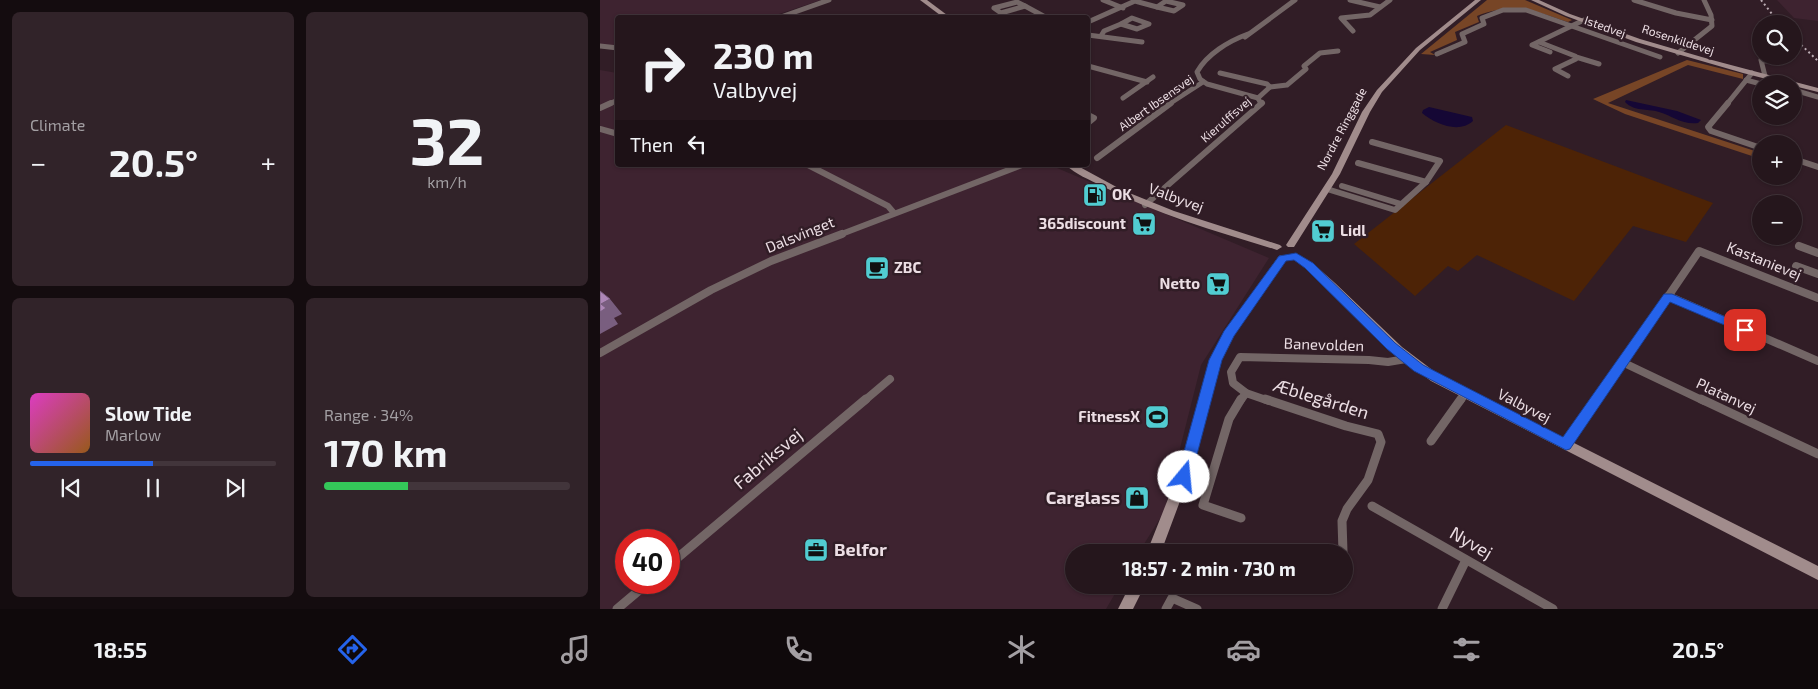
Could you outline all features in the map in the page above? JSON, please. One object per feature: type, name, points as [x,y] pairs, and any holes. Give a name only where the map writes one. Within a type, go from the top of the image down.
[{"type":"street","points":[[786,15],[829,0]]},
{"type":"street","points":[[923,0],[944,15]]},
{"type":"street","points":[[1107,0],[1123,8]]},
{"type":"street","name":"Albert Ibsensvej","points":[[1097,158],[1188,90],[1203,82],[1198,76],[1198,68],[1232,43],[1266,22],[1270,15],[1295,0]]},
{"type":"street","points":[[1350,0],[1380,7]]},
{"type":"street","points":[[1353,31],[1341,18],[1370,15],[1390,0]]},
{"type":"street","name":"Nordre Ringgade","points":[[1291,245],[1326,189],[1379,91],[1418,49],[1478,0]]},
{"type":"street","name":"Rosenkildevej","points":[[1534,0],[1678,53],[1761,75]]},
{"type":"street","points":[[1634,0],[1676,13],[1712,20]]},
{"type":"street","points":[[1678,53],[1708,32],[1712,26],[1712,20],[1704,0]]},
{"type":"street","points":[[1090,21],[1123,8],[1135,1],[1156,7],[1174,11],[1184,5],[1166,1],[1156,7]]},
{"type":"street","points":[[1025,6],[1001,13],[994,8],[1017,2],[1025,6],[1028,5],[1043,15]]},
{"type":"street","name":"Istedvej","points":[[1437,54],[1465,42],[1462,34],[1484,24],[1482,18],[1503,10],[1526,10],[1660,57]]},
{"type":"street","points":[[1101,36],[1110,28],[1132,18],[1149,24],[1137,29],[1121,24]]},
{"type":"street","points":[[1550,52],[1532,45],[1584,20]]},
{"type":"street","points":[[1090,21],[1110,28]]},
{"type":"street","points":[[1090,35],[1142,42]]},
{"type":"street","points":[[1539,42],[1599,64]]},
{"type":"street","points":[[600,46],[615,48]]},
{"type":"street","name":"Kierulffsvej","points":[[1145,205],[1262,103],[1258,98],[1270,87],[1288,85],[1306,69],[1304,66],[1320,53],[1338,51]]},
{"type":"street","points":[[1568,76],[1555,69],[1576,57]]},
{"type":"street","points":[[1090,67],[1147,82]]},
{"type":"street","points":[[1220,73],[1260,82],[1270,87]]},
{"type":"street","points":[[1752,73],[1708,127],[1708,129],[1752,145]]},
{"type":"street","points":[[1123,98],[1153,77]]},
{"type":"street","points":[[1746,80],[1752,82]]},
{"type":"street","points":[[1203,82],[1258,98]]},
{"type":"street","name":"Rosenkildevej","points":[[1802,86],[1818,90]]},
{"type":"street","points":[[1802,92],[1818,97]]},
{"type":"street","points":[[600,108],[615,101]]},
{"type":"street","points":[[600,129],[615,133]]},
{"type":"street","points":[[1326,189],[1395,210],[1426,182],[1440,161],[1372,142]]},
{"type":"street","points":[[1802,162],[1818,167]]},
{"type":"street","points":[[1358,163],[1426,182]]},
{"type":"street","points":[[812,167],[888,206],[894,213]]},
{"type":"street","name":"Dalsvinget","points":[[600,353],[743,273],[1017,167]]},
{"type":"street","name":"Valbyvej","points":[[1073,167],[1103,185],[1145,205],[1277,247]]},
{"type":"street","points":[[1342,186],[1401,204]]},
{"type":"street","points":[[1282,244],[1291,245],[1298,250],[1296,256],[1282,258],[1275,253],[1277,247],[1282,244]]},
{"type":"street","points":[[1799,246],[1818,253]]},
{"type":"street","name":"Kastanievej","points":[[1668,296],[1699,251],[1818,298]]},
{"type":"street","name":"Valbyvej","points":[[1296,256],[1317,272],[1406,359],[1465,394],[1818,573]]},
{"type":"street","points":[[1157,544],[1189,461],[1216,360],[1229,334],[1282,258]]},
{"type":"street","points":[[1796,266],[1818,274]]},
{"type":"street","points":[[1566,445],[1668,296],[1818,361]]},
{"type":"street","name":"Banevolden","points":[[1240,356],[1369,360],[1384,363],[1395,363],[1406,359]]},
{"type":"street","name":"Æblegården","points":[[1240,356],[1230,376],[1232,383],[1246,393],[1346,426],[1372,430],[1378,434],[1381,442],[1368,480],[1347,509],[1342,521],[1343,544]]},
{"type":"street","name":"Platanvej","points":[[1622,362],[1818,454]]},
{"type":"street","name":"Fabriksvej","points":[[680,556],[890,379]]},
{"type":"street","points":[[1241,518],[1203,505],[1229,419],[1236,405],[1246,393]]},
{"type":"street","points":[[1431,441],[1465,394]]},
{"type":"street","name":"Nyvej","points":[[1372,506],[1553,609]]},
{"type":"street","points":[[1442,609],[1466,560]]},
{"type":"street","points":[[617,609],[634,594]]},
{"type":"street","points":[[1125,609],[1133,594]]},
{"type":"street","points":[[1166,609],[1172,598],[1197,609]]},
{"type":"shaded area","points":[[600,0],[821,0],[776,15],[615,15],[615,47],[600,45]]},
{"type":"shaded area","points":[[1487,0],[1525,0],[1572,20],[1568,22],[1523,9],[1501,9],[1477,16],[1479,22],[1455,32],[1457,40],[1430,52],[1435,55],[1421,54]]},
{"type":"shaded area","points":[[1777,0],[1818,0],[1818,21],[1802,19],[1802,15],[1791,15]]},
{"type":"shaded area","points":[[1687,60],[1743,74],[1743,79],[1688,65],[1608,103],[1752,150],[1752,156],[1625,114],[1593,99]]},
{"type":"shaded area","points":[[600,70],[615,73],[615,167],[1055,167],[1269,258],[1201,365],[1164,512],[1144,544],[1065,544],[1065,594],[1115,594],[1106,609],[600,609]]},
{"type":"shaded area","points":[[1626,100],[1677,111],[1701,120],[1698,123],[1692,123],[1659,112],[1637,109],[1625,102]]},
{"type":"shaded area","points":[[1429,107],[1472,117],[1473,121],[1461,127],[1440,124],[1422,113],[1423,110]]},
{"type":"shaded area","points":[[1506,125],[1713,203],[1686,242],[1633,226],[1574,301],[1477,255],[1458,271],[1448,266],[1415,296],[1354,244]]},
{"type":"building","points":[[600,291],[610,299],[601,304],[606,308],[600,312]]},
{"type":"railway","points":[[1761,0],[1773,15]]},
{"type":"railway","points":[[1802,46],[1818,61]]},
{"type":"place","name":"OK","points":[[1095,195]]},
{"type":"place","name":"365discount","points":[[1144,224]]},
{"type":"place","name":"Lidl","points":[[1323,231]]},
{"type":"place","name":"ZBC","points":[[877,268]]},
{"type":"place","name":"Netto","points":[[1218,284]]},
{"type":"place","name":"FitnessX","points":[[1157,417]]},
{"type":"place","name":"Carglass","points":[[1137,498]]},
{"type":"place","name":"Belfor","points":[[816,550]]},
{"type":"route","points":[[1184,477],[1207,384],[1216,360],[1229,334],[1282,258],[1286,259],[1296,256],[1317,272],[1391,346],[1418,368],[1566,445],[1668,296],[1745,330]]}]
